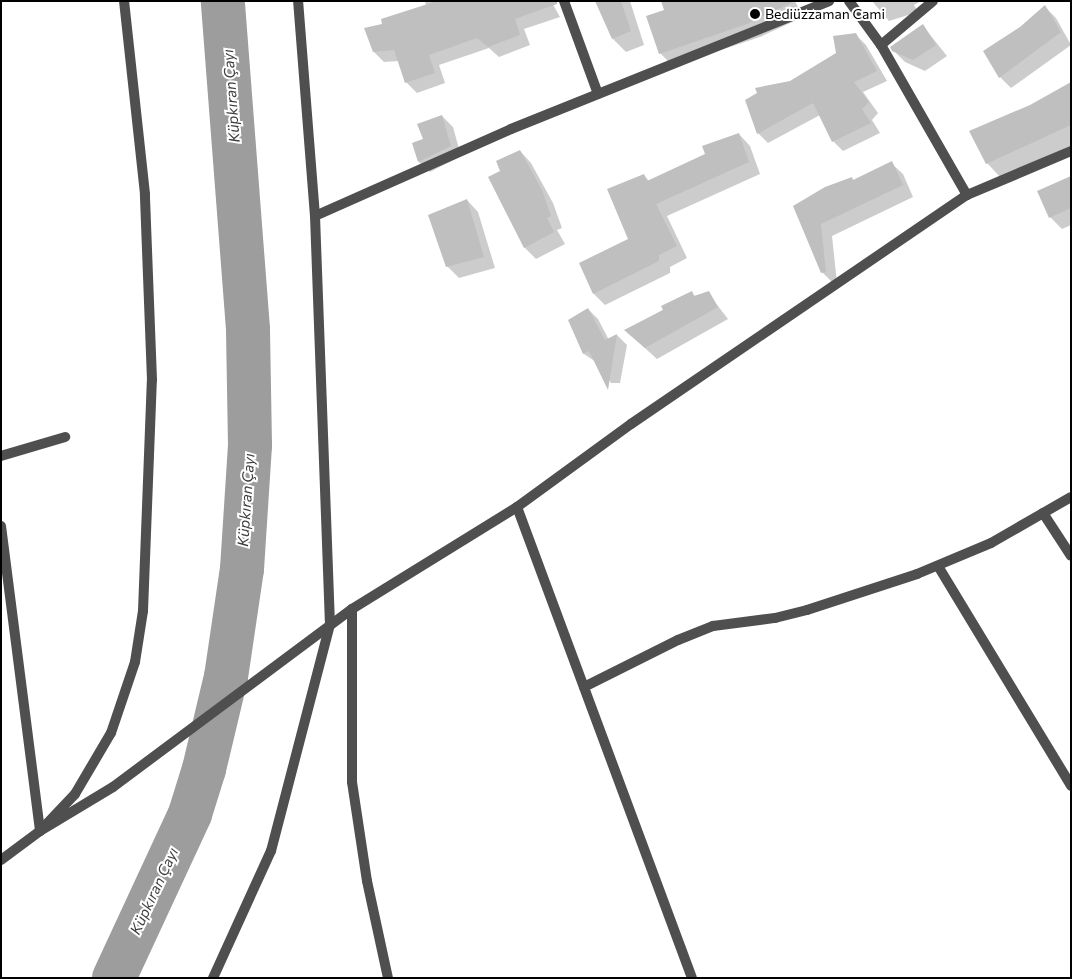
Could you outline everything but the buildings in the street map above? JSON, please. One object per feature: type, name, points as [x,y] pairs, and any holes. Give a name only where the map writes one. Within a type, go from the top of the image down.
[{"type":"street","points":[[40,832],[75,794],[111,733],[135,662],[142,611],[152,380],[145,194],[124,1]]},
{"type":"street","points":[[213,978],[270,851],[330,624],[315,216],[298,1]]},
{"type":"street","points":[[564,1],[598,94]]},
{"type":"street","points":[[315,216],[510,129],[829,1]]},
{"type":"street","points":[[849,1],[881,45],[967,195]]},
{"type":"street","points":[[881,45],[933,1]]},
{"type":"street","points":[[1,860],[40,832],[113,787],[330,624],[517,507],[631,424],[967,195],[1071,152]]},
{"type":"street","points":[[1,456],[65,437]]},
{"type":"street","points":[[584,687],[678,640],[713,626],[775,618],[807,610],[938,566],[991,543],[1071,497]]},
{"type":"street","points":[[517,507],[692,978]]},
{"type":"street","points":[[1043,512],[1071,556]]},
{"type":"street","points":[[1,526],[40,832]]},
{"type":"street","points":[[938,566],[1071,786]]},
{"type":"street","points":[[352,610],[352,782],[366,881],[388,978]]},
{"type":"waterway","name":"Küpkıran Çayı","points":[[114,978],[190,814],[204,769],[226,677],[242,569],[250,445],[248,329],[223,1]]},
{"type":"place","name":"Bediüzzaman Cami","points":[[755,14]]}]
